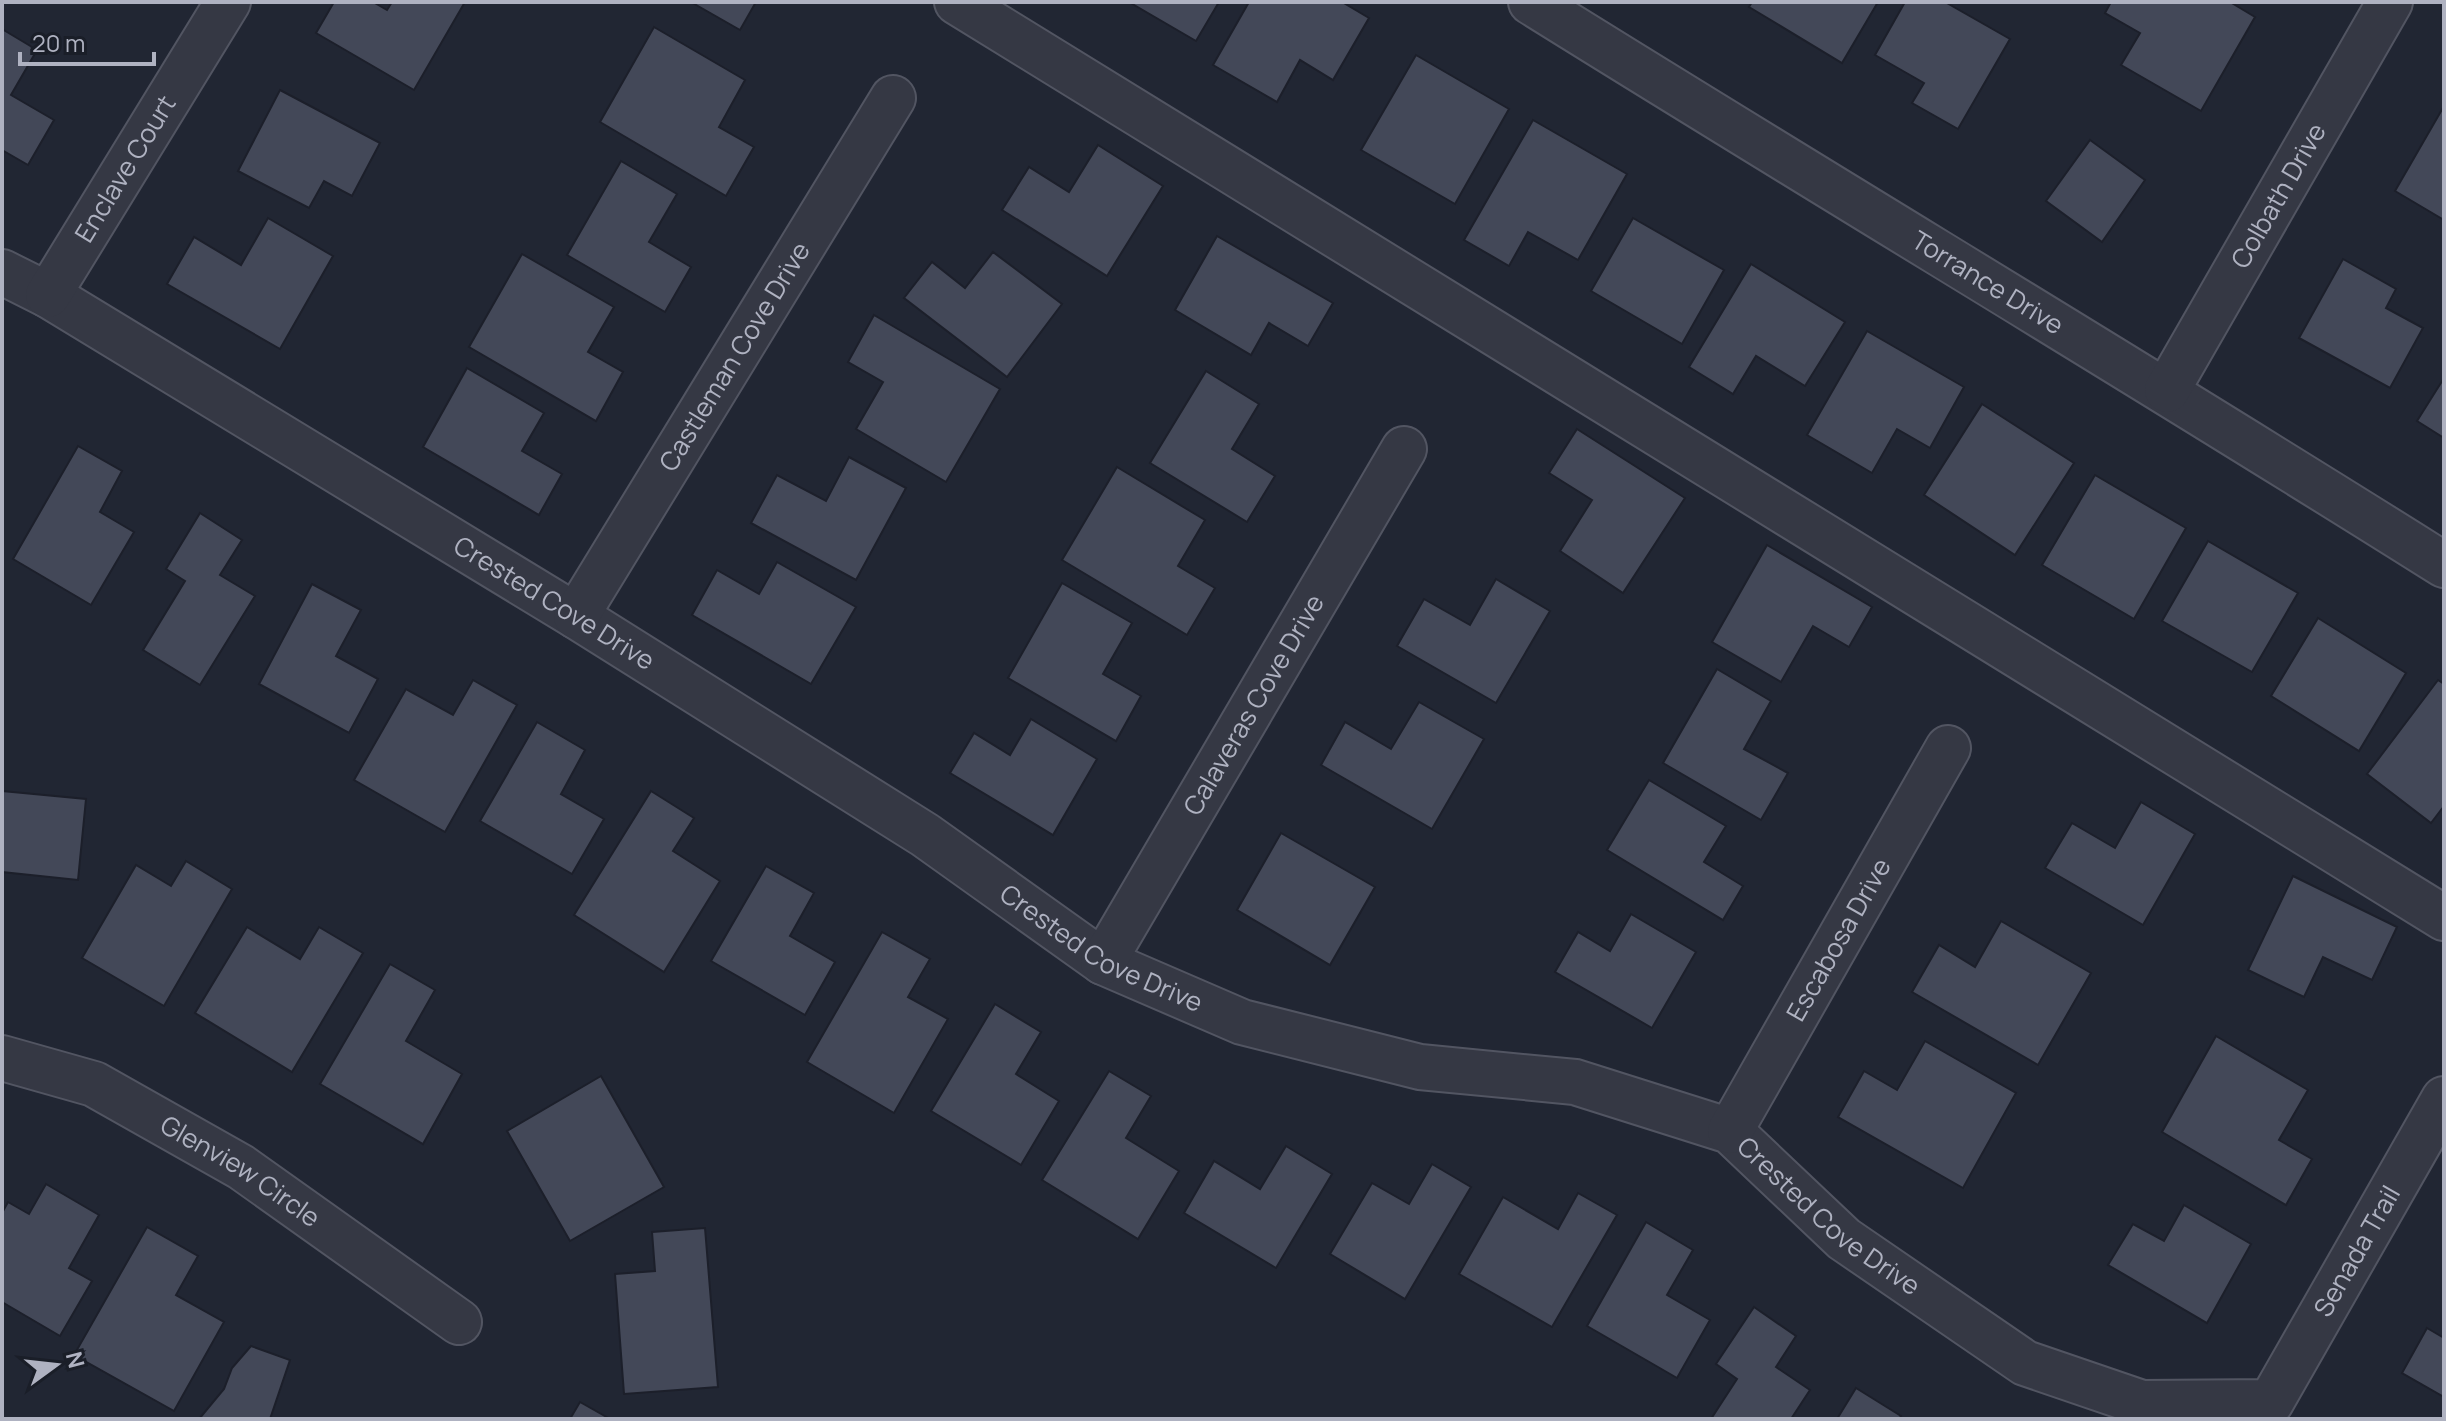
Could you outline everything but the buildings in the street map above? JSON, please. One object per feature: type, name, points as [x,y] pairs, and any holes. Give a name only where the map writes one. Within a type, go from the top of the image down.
[{"type":"street","name":"Enclave Court","points":[[48,295],[228,2]]},
{"type":"street","points":[[957,2],[2444,918]]},
{"type":"street","name":"Torrance Drive","points":[[1531,2],[1843,197],[2167,390],[2444,565]]},
{"type":"street","name":"Colbath Drive","points":[[2167,390],[2390,2]]},
{"type":"street","name":"Castleman Cove Drive","points":[[576,616],[893,98]]},
{"type":"street","name":"Crested Cove Drive","points":[[2,272],[48,295],[576,616],[925,835],[1103,962],[1242,1022],[1420,1067],[1575,1082],[1730,1131],[1844,1239],[2025,1363],[2142,1403],[2271,1402]]},
{"type":"street","name":"Calaveras Cove Drive","points":[[1103,962],[1404,449]]},
{"type":"street","name":"Escabosa Drive","points":[[1730,1131],[1948,748]]},
{"type":"street","name":"Glenview Circle","points":[[2,1058],[94,1084],[241,1167],[459,1322]]},
{"type":"street","name":"Senada Trail","points":[[2271,1402],[2444,1099]]}]
